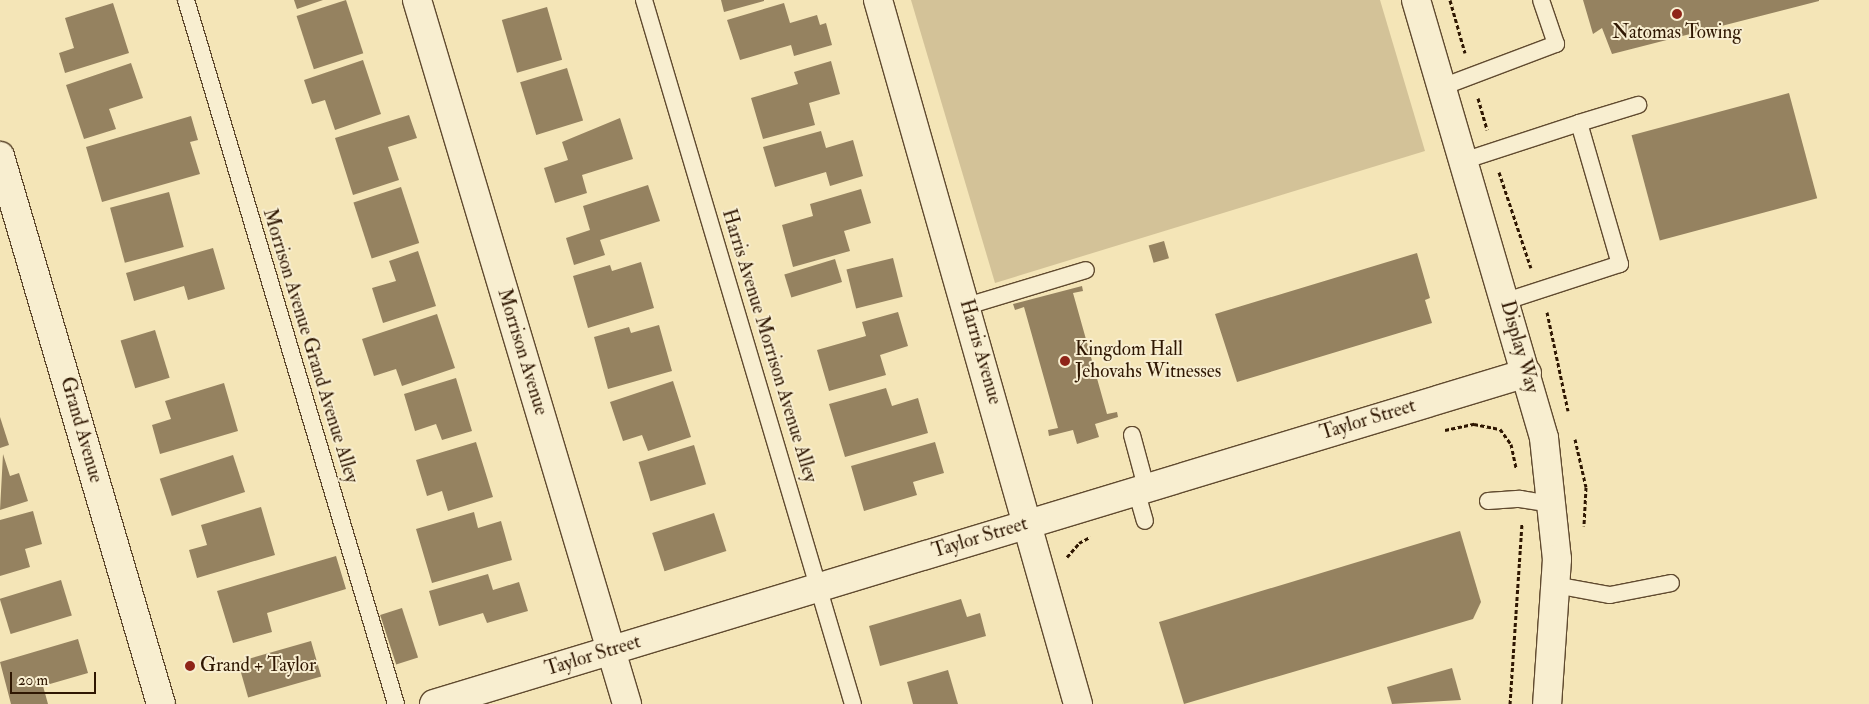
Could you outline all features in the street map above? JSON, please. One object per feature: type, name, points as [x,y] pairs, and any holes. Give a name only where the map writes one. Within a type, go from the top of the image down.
[{"type":"street","name":"Morrison Avenue","points":[[417,0],[627,704]]},
{"type":"street","name":"Harris Avenue","points":[[878,0],[1022,494],[1026,524],[1078,704]]},
{"type":"street","name":"Display Way","points":[[1416,0],[1527,372],[1544,438],[1553,504],[1555,585],[1547,704]]},
{"type":"street","name":"Grand Avenue","points":[[0,156],[161,704]]},
{"type":"street","name":"Taylor Street","points":[[434,704],[1527,372]]},
{"type":"lane","name":"Morrison Avenue Grand Avenue Alley","points":[[186,0],[396,704]]},
{"type":"lane","name":"Harris Avenue Morrison Avenue Alley","points":[[644,0],[820,586],[853,704]]},
{"type":"lane","points":[[1442,87],[1556,44],[1541,0]]},
{"type":"lane","points":[[1463,161],[1638,105]]},
{"type":"lane","points":[[1506,301],[1620,264],[1579,123]]},
{"type":"lane","points":[[967,306],[1086,270]]},
{"type":"lane","points":[[1132,435],[1145,520]]},
{"type":"lane","points":[[1488,500],[1520,499],[1553,504]]},
{"type":"lane","points":[[1555,585],[1610,595],[1671,583]]},
{"type":"path","points":[[1437,432],[1474,424],[1500,429],[1511,444],[1520,499],[1521,554],[1510,704]]},
{"type":"path","points":[[1063,566],[1078,543],[1101,534]]},
{"type":"shaded area","points":[[911,0],[1380,0],[1425,151],[995,283]]},
{"type":"building","points":[[294,0],[323,0],[297,9]]},
{"type":"building","points":[[346,0],[363,53],[314,69],[297,16]]},
{"type":"building","points":[[721,0],[764,0],[764,1],[724,12]]},
{"type":"building","name":"Natomas Towing","points":[[1583,0],[1819,1],[1612,54],[1602,28],[1593,34]]},
{"type":"building","points":[[113,3],[129,53],[65,73],[59,53],[74,48],[65,18]]},
{"type":"building","points":[[784,3],[790,23],[817,15],[820,25],[826,23],[832,45],[794,56],[791,45],[740,60],[727,20]]},
{"type":"building","points":[[547,7],[562,60],[517,73],[502,20]]},
{"type":"building","points":[[363,60],[381,114],[335,130],[325,100],[312,104],[304,80]]},
{"type":"building","points":[[831,61],[840,94],[809,103],[815,125],[763,139],[751,98],[798,84],[794,72]]},
{"type":"building","points":[[131,63],[143,98],[109,109],[116,129],[84,139],[66,85]]},
{"type":"building","points":[[567,68],[583,121],[536,135],[520,82]]},
{"type":"building","points":[[1789,93],[1817,198],[1660,240],[1632,135]]},
{"type":"building","points":[[409,115],[417,138],[388,147],[399,180],[353,195],[335,138]]},
{"type":"building","points":[[191,116],[198,140],[190,142],[200,174],[102,202],[86,147]]},
{"type":"building","points":[[620,118],[633,159],[582,175],[587,193],[555,203],[544,168],[568,160],[562,142]]},
{"type":"building","points":[[821,131],[826,148],[853,140],[863,176],[830,186],[826,172],[775,187],[763,147]]},
{"type":"building","points":[[648,185],[660,221],[600,240],[605,255],[574,265],[566,238],[590,230],[583,206]]},
{"type":"building","points":[[401,187],[419,243],[372,259],[353,202]]},
{"type":"building","points":[[861,189],[871,223],[844,231],[850,251],[793,267],[782,225],[813,216],[810,204]]},
{"type":"building","points":[[169,192],[184,247],[125,263],[110,208]]},
{"type":"building","points":[[1164,241],[1169,258],[1154,263],[1149,245]]},
{"type":"building","points":[[213,248],[225,289],[188,300],[184,286],[134,301],[126,273]]},
{"type":"building","points":[[418,251],[436,306],[383,323],[372,288],[396,281],[389,261]]},
{"type":"building","points":[[1417,253],[1430,298],[1425,300],[1432,323],[1237,382],[1215,314]]},
{"type":"building","points":[[893,258],[903,297],[856,308],[846,270]]},
{"type":"building","points":[[835,259],[842,282],[791,297],[784,274]]},
{"type":"building","points":[[641,262],[654,308],[588,328],[573,276],[610,265],[612,271]]},
{"type":"building","name":"Kingdom Hall Jehovahs Witnesses","points":[[1082,286],[1083,291],[1073,293],[1107,414],[1117,412],[1118,417],[1095,424],[1099,437],[1077,444],[1073,430],[1049,436],[1048,430],[1058,428],[1024,307],[1015,310],[1013,304]]},
{"type":"building","points":[[898,312],[908,346],[880,355],[886,375],[829,391],[817,350],[866,336],[862,322]]},
{"type":"building","points":[[437,314],[455,368],[402,386],[396,369],[374,376],[362,339]]},
{"type":"building","points":[[659,325],[672,371],[608,389],[594,337],[629,327],[631,333]]},
{"type":"building","points":[[155,330],[170,378],[135,388],[121,341]]},
{"type":"building","points":[[456,378],[472,431],[442,440],[436,424],[415,431],[404,394]]},
{"type":"building","points":[[673,381],[691,437],[648,451],[642,435],[623,441],[610,402]]},
{"type":"building","points":[[224,383],[238,431],[160,454],[152,425],[171,419],[165,401]]},
{"type":"building","points":[[886,388],[892,406],[918,398],[928,433],[845,457],[829,404]]},
{"type":"building","points":[[0,417],[9,445],[0,448]]},
{"type":"building","points":[[476,442],[493,497],[448,511],[442,491],[427,496],[416,460]]},
{"type":"building","points":[[935,442],[944,473],[913,482],[917,495],[864,511],[851,466]]},
{"type":"building","points":[[694,445],[706,484],[651,501],[639,462]]},
{"type":"building","points":[[3,454],[10,476],[19,473],[28,501],[0,510]]},
{"type":"building","points":[[233,455],[245,492],[172,516],[160,479]]},
{"type":"building","points":[[261,507],[275,555],[197,578],[189,550],[207,545],[201,525]]},
{"type":"building","points":[[33,511],[42,544],[25,549],[30,567],[0,576],[0,520]]},
{"type":"building","points":[[474,512],[478,528],[501,521],[512,560],[432,583],[416,529]]},
{"type":"building","points":[[714,513],[726,551],[665,571],[652,533]]},
{"type":"building","points":[[1460,531],[1481,602],[1473,619],[1184,704],[1159,622]]},
{"type":"building","points":[[336,556],[346,589],[267,613],[272,632],[233,643],[217,591]]},
{"type":"building","points":[[488,574],[493,590],[519,582],[528,611],[487,623],[483,613],[439,626],[429,591]]},
{"type":"building","points":[[61,580],[72,615],[11,634],[0,599]]},
{"type":"building","points":[[961,599],[967,617],[980,613],[986,636],[880,666],[869,626]]},
{"type":"building","points":[[402,608],[418,657],[396,665],[380,615]]},
{"type":"building","points":[[78,639],[88,673],[43,686],[48,704],[11,704],[0,662]]},
{"type":"building","points":[[311,641],[321,677],[248,698],[238,662]]},
{"type":"building","points":[[1452,668],[1461,700],[1392,704],[1387,687]]},
{"type":"building","points":[[948,670],[958,704],[913,704],[907,682]]},
{"type":"place","name":"Natomas Towing","points":[[1677,14]]},
{"type":"place","name":"Kingdom Hall Jehovahs Witnesses","points":[[1065,361]]},
{"type":"place","name":"Grand + Taylor","points":[[190,666]]}]
